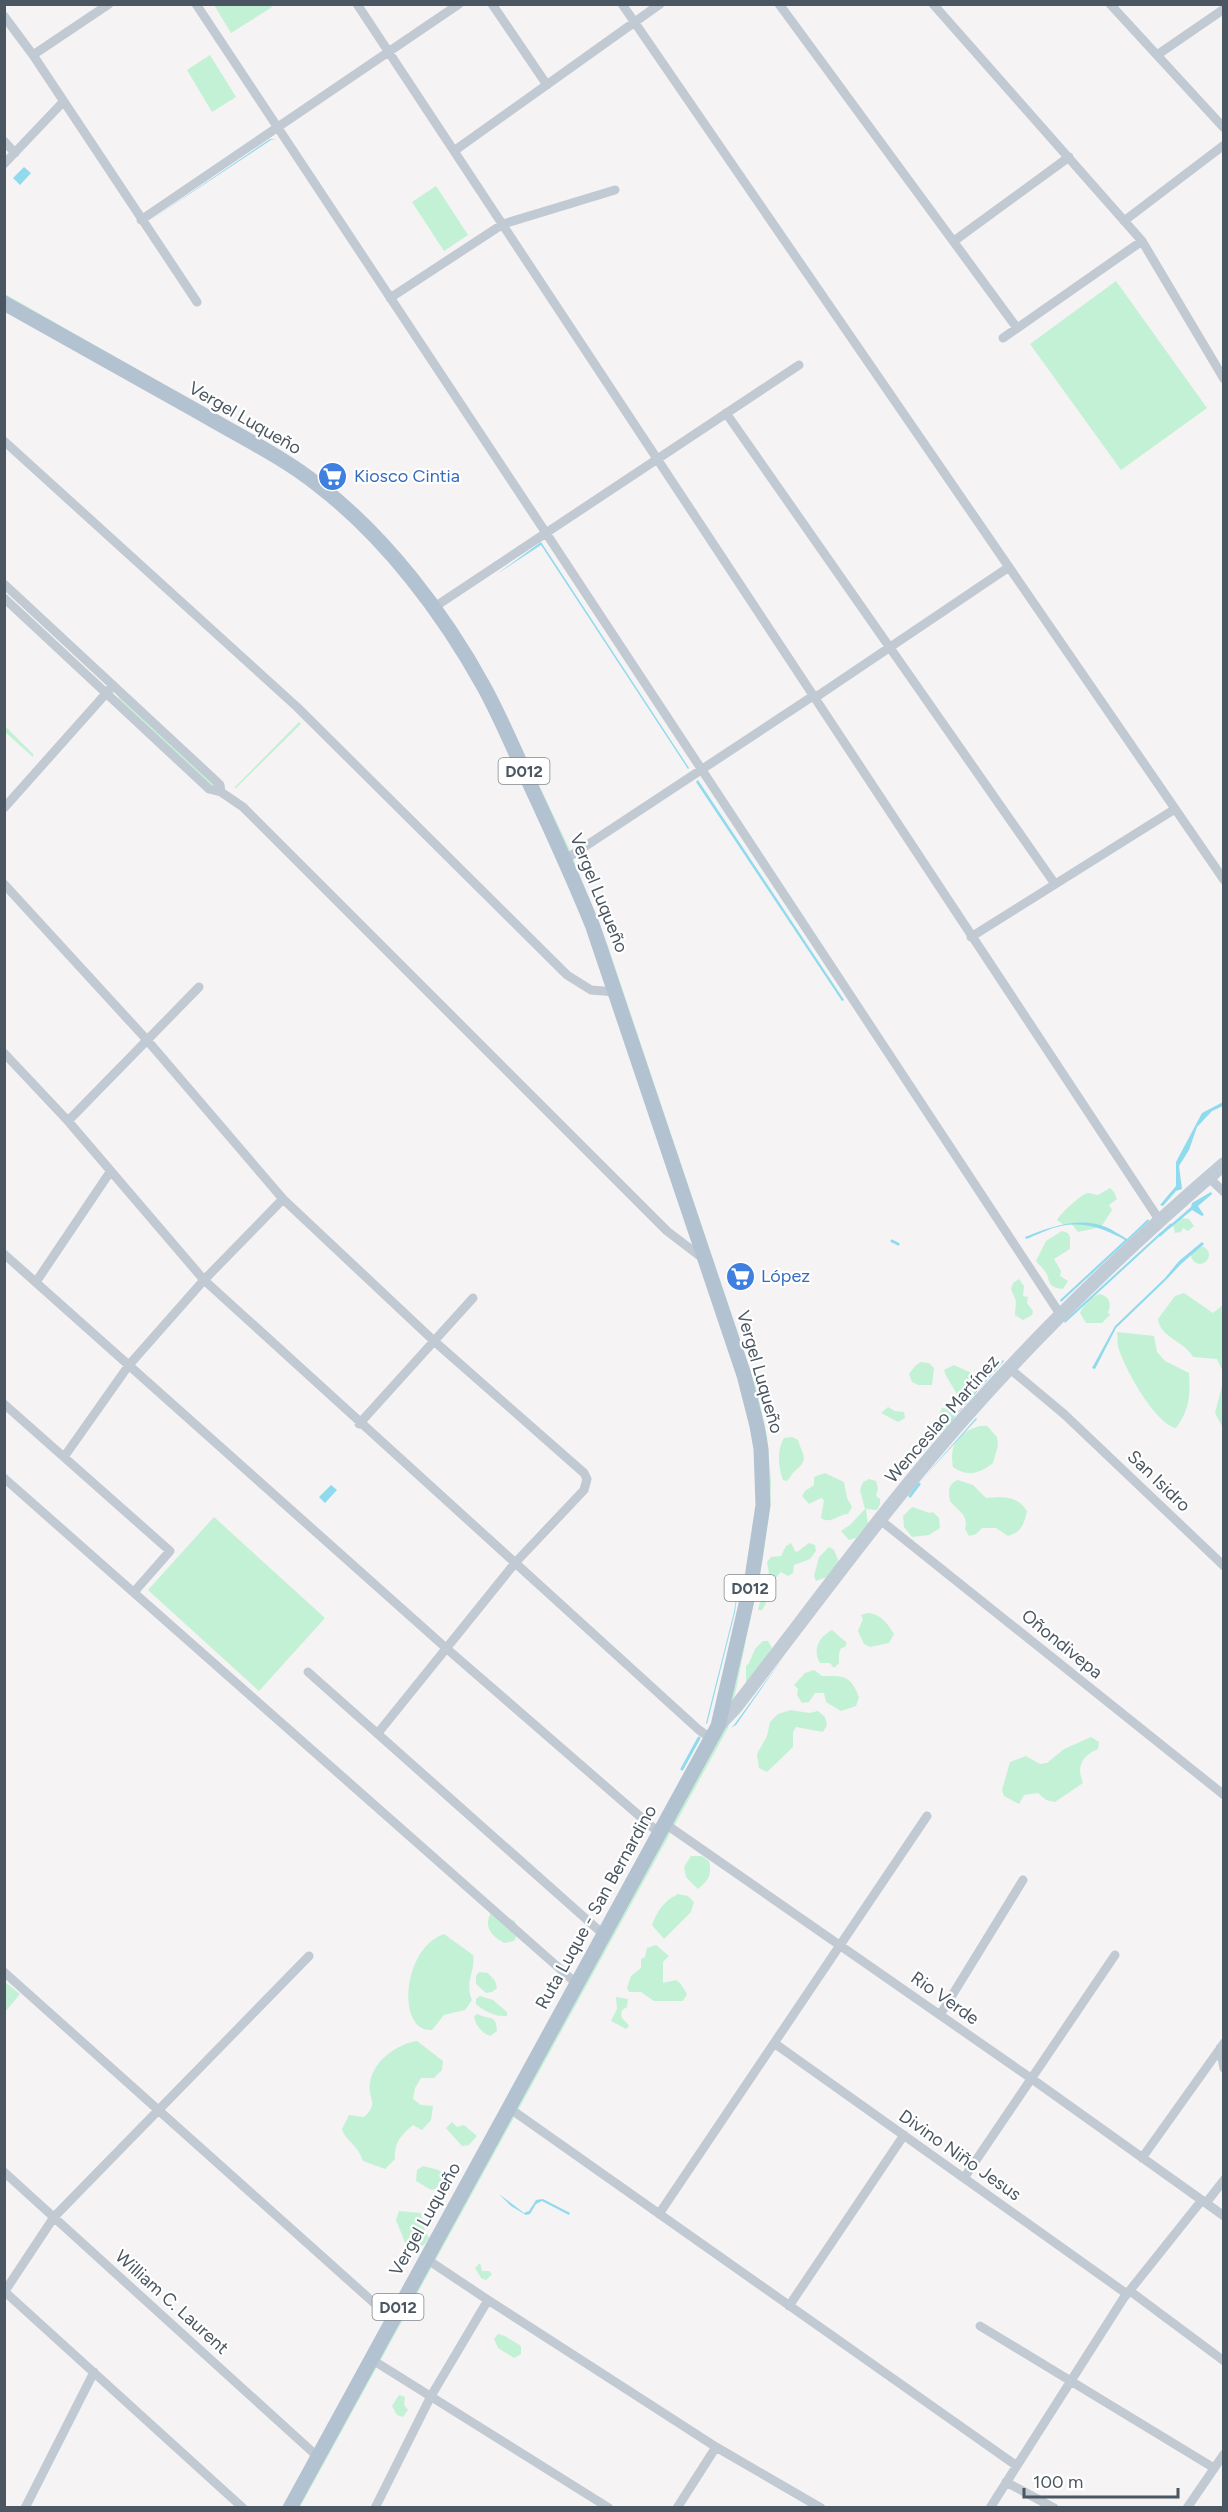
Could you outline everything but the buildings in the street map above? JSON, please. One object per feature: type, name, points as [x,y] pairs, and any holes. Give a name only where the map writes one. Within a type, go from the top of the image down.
[{"type":"main road","name":"Vergel Luqueño","points":[[4,303],[255,445],[317,484],[365,527],[433,608],[485,688],[566,859],[616,992],[752,1405],[761,1449],[763,1477],[759,1542],[715,1732]]},
{"type":"main road","name":"Wenceslao Martínez","points":[[715,1732],[879,1519],[1009,1368],[1060,1314],[1224,1164]]},
{"type":"main road","name":"Ruta Luque - San Bernardino","points":[[509,2108],[715,1732]]},
{"type":"main road","name":"Vergel Luqueño","points":[[290,2508],[509,2108]]},
{"type":"street","points":[[33,55],[109,4]]},
{"type":"street","points":[[196,4],[1060,1314]]},
{"type":"street","points":[[357,4],[1160,1221]]},
{"type":"street","points":[[141,220],[459,4]]},
{"type":"street","points":[[492,4],[547,85]]},
{"type":"street","points":[[622,4],[1224,880]]},
{"type":"street","points":[[454,151],[660,4]]},
{"type":"street","points":[[779,4],[1017,328]]},
{"type":"street","points":[[933,4],[983,64],[1069,157],[1142,241],[1224,379]]},
{"type":"street","points":[[1110,4],[1224,128]]},
{"type":"street","points":[[1157,55],[1224,9]]},
{"type":"street","points":[[4,16],[33,55],[197,302]]},
{"type":"street","points":[[4,164],[63,102]]},
{"type":"street","points":[[4,141],[15,153]]},
{"type":"street","points":[[1124,221],[1224,145]]},
{"type":"street","points":[[954,241],[1069,157]]},
{"type":"street","points":[[390,298],[503,224],[615,190]]},
{"type":"street","points":[[1003,338],[1142,241]]},
{"type":"street","points":[[433,608],[799,365]]},
{"type":"street","points":[[726,413],[891,646],[1055,884]]},
{"type":"street","points":[[4,441],[297,707],[567,975],[591,990],[616,992]]},
{"type":"street","points":[[566,859],[813,696],[819,695],[1008,567]]},
{"type":"street","points":[[4,584],[210,789],[220,792],[243,807],[667,1231],[705,1260]]},
{"type":"street","points":[[4,598],[110,689]]},
{"type":"street","points":[[4,808],[110,689]]},
{"type":"street","points":[[971,937],[1174,809]]},
{"type":"street","points":[[4,884],[147,1040],[283,1199],[434,1341],[584,1473],[587,1479],[584,1490],[515,1563],[378,1733]]},
{"type":"street","points":[[68,1121],[199,987]]},
{"type":"street","points":[[4,1053],[68,1121],[204,1280],[699,1730],[715,1732]]},
{"type":"street","points":[[36,1282],[110,1172]]},
{"type":"street","points":[[1208,1177],[1224,1192]]},
{"type":"street","points":[[64,1457],[129,1365],[204,1280],[283,1199]]},
{"type":"street","name":"Rio Verde","points":[[4,1254],[446,1648],[661,1827],[940,2015],[1224,2216]]},
{"type":"street","points":[[360,1424],[473,1298]]},
{"type":"street","name":"San Isidro","points":[[1009,1368],[1071,1420],[1224,1566]]},
{"type":"street","points":[[4,1404],[170,1551],[134,1592]]},
{"type":"street","points":[[4,1478],[576,1983]]},
{"type":"street","name":"Oñondivepa","points":[[879,1519],[1224,1795]]},
{"type":"street","points":[[308,1671],[603,1934]]},
{"type":"street","points":[[659,2214],[927,1816]]},
{"type":"street","points":[[940,2015],[1023,1880]]},
{"type":"street","points":[[964,2178],[1115,1955]]},
{"type":"street","points":[[4,2305],[6,2292],[54,2217],[309,1956]]},
{"type":"street","points":[[4,1972],[392,2319]]},
{"type":"street","name":"Divino Niño Jesus","points":[[774,2043],[1224,2361]]},
{"type":"street","points":[[1222,2045],[1224,2068]]},
{"type":"street","points":[[1142,2158],[1222,2045]]},
{"type":"street","points":[[509,2108],[1017,2466]]},
{"type":"street","points":[[789,2306],[903,2135]]},
{"type":"street","name":"William C. Laurent","points":[[4,2172],[318,2457]]},
{"type":"street","points":[[990,2508],[1129,2292],[1224,2180]]},
{"type":"street","points":[[426,2258],[716,2447],[821,2508]]},
{"type":"street","points":[[6,2292],[243,2508]]},
{"type":"street","points":[[375,2508],[431,2396],[488,2300]]},
{"type":"street","points":[[980,2326],[1070,2383],[1214,2468]]},
{"type":"street","points":[[371,2359],[609,2508]]},
{"type":"street","points":[[24,2508],[94,2372]]},
{"type":"street","points":[[677,2508],[716,2447]]},
{"type":"street","points":[[1187,2508],[1224,2454]]},
{"type":"street","points":[[1006,2482],[1054,2508]]},
{"type":"green space","points":[[270,4],[272,7],[231,33],[214,5]]},
{"type":"green space","points":[[210,55],[236,97],[212,112],[187,70]]},
{"type":"green space","points":[[436,186],[468,235],[444,251],[412,202]]},
{"type":"green space","points":[[1116,281],[1207,408],[1121,470],[1030,344]]},
{"type":"green space","points":[[5,294],[263,441],[317,476],[378,530],[452,622],[476,658],[498,699],[569,848],[608,946],[757,1390],[767,1436],[771,1481],[770,1508],[763,1558],[728,1728],[300,2507],[298,2507],[727,1723],[761,1558],[768,1481],[765,1437],[755,1391],[606,946],[566,849],[474,659],[450,623],[376,531],[316,478],[261,443],[5,297]]},
{"type":"green space","points":[[119,696],[216,786],[214,789],[118,698]]},
{"type":"green space","points":[[299,722],[301,724],[235,789],[235,787]]},
{"type":"green space","points":[[5,726],[33,754],[33,757],[5,732]]},
{"type":"green space","points":[[1110,1188],[1117,1199],[1109,1205],[1112,1210],[1101,1227],[1078,1232],[1071,1223],[1064,1225],[1057,1220],[1085,1194],[1098,1195]]},
{"type":"green space","points":[[1181,1218],[1189,1219],[1194,1226],[1188,1231],[1183,1228],[1181,1232],[1175,1233],[1173,1224]]},
{"type":"green space","points":[[1062,1231],[1068,1233],[1070,1237],[1070,1249],[1054,1259],[1061,1271],[1060,1276],[1068,1281],[1063,1289],[1051,1284],[1046,1272],[1036,1261],[1046,1241]]},
{"type":"green space","points":[[1200,1246],[1206,1249],[1209,1255],[1206,1261],[1200,1264],[1194,1261],[1191,1255],[1194,1249]]},
{"type":"green space","points":[[1019,1279],[1024,1286],[1023,1296],[1028,1297],[1027,1303],[1033,1311],[1032,1315],[1023,1320],[1015,1315],[1016,1301],[1011,1289],[1013,1283]]},
{"type":"green space","points":[[1184,1293],[1213,1313],[1223,1305],[1223,1372],[1217,1359],[1193,1357],[1160,1326],[1158,1319],[1175,1296]]},
{"type":"green space","points":[[1100,1294],[1109,1301],[1110,1315],[1102,1323],[1086,1323],[1080,1313],[1088,1302]]},
{"type":"green space","points":[[1117,1332],[1154,1336],[1157,1352],[1165,1361],[1189,1373],[1188,1402],[1176,1428],[1168,1424],[1150,1406],[1133,1380],[1121,1355]]},
{"type":"green space","points":[[921,1362],[929,1363],[934,1368],[932,1385],[918,1385],[912,1382],[909,1374]]},
{"type":"green space","points":[[954,1365],[982,1378],[981,1387],[974,1393],[966,1392],[958,1398],[944,1370]]},
{"type":"green space","points":[[1223,1382],[1223,1428],[1215,1413]]},
{"type":"green space","points":[[888,1407],[904,1412],[905,1418],[898,1422],[881,1413]]},
{"type":"green space","points":[[942,1408],[954,1410],[954,1425],[945,1432],[939,1430],[935,1423]]},
{"type":"green space","points":[[980,1426],[987,1426],[997,1437],[998,1446],[993,1463],[973,1473],[958,1470],[953,1467],[952,1459],[957,1440],[966,1432]]},
{"type":"green space","points":[[792,1437],[798,1440],[804,1459],[787,1481],[783,1480],[781,1475],[779,1453],[784,1438]]},
{"type":"green space","points":[[825,1473],[844,1482],[847,1498],[852,1507],[848,1514],[831,1520],[821,1518],[824,1500],[821,1498],[809,1504],[802,1496],[814,1485],[814,1477]]},
{"type":"green space","points":[[869,1479],[876,1481],[878,1489],[876,1496],[880,1499],[880,1504],[877,1510],[866,1509],[868,1524],[856,1538],[849,1540],[841,1531],[865,1509],[860,1490],[863,1482]]},
{"type":"green space","points":[[958,1480],[973,1485],[986,1498],[1004,1497],[1018,1502],[1027,1511],[1022,1527],[1008,1536],[996,1528],[982,1528],[976,1534],[969,1536],[965,1529],[964,1517],[950,1501],[950,1488]]},
{"type":"green space","points":[[912,1507],[933,1512],[939,1518],[940,1528],[929,1535],[912,1537],[904,1527],[903,1516]]},
{"type":"green space","points":[[214,1517],[325,1618],[259,1691],[148,1590]]},
{"type":"green space","points":[[791,1543],[797,1552],[809,1543],[815,1545],[816,1551],[810,1559],[794,1565],[793,1573],[788,1576],[781,1572],[777,1576],[765,1605],[762,1610],[758,1610],[769,1574],[767,1562],[771,1557],[781,1556],[786,1546]]},
{"type":"green space","points":[[829,1547],[834,1550],[839,1562],[827,1577],[816,1581],[814,1576],[819,1557]]},
{"type":"green space","points":[[868,1613],[884,1620],[894,1634],[889,1643],[870,1647],[864,1644],[858,1631],[863,1619],[861,1615]]},
{"type":"green space","points":[[832,1630],[847,1643],[841,1648],[839,1663],[834,1668],[830,1663],[820,1663],[817,1653],[820,1640]]},
{"type":"green space","points":[[763,1641],[768,1641],[772,1648],[746,1686],[746,1666],[755,1649]]},
{"type":"green space","points":[[814,1670],[822,1676],[849,1680],[859,1697],[856,1706],[841,1711],[826,1702],[824,1693],[815,1693],[809,1702],[802,1703],[797,1695],[798,1689],[794,1685],[805,1673]]},
{"type":"green space","points":[[791,1710],[809,1713],[818,1711],[825,1717],[827,1725],[823,1732],[796,1727],[793,1732],[793,1747],[767,1772],[759,1768],[757,1754],[767,1736],[770,1722],[778,1714]]},
{"type":"green space","points":[[1091,1737],[1099,1742],[1098,1749],[1084,1758],[1082,1762],[1080,1772],[1083,1783],[1055,1802],[1046,1800],[1038,1793],[1024,1795],[1019,1804],[1004,1796],[1002,1790],[1010,1762],[1026,1756],[1040,1764],[1047,1763],[1064,1749]]},
{"type":"green space","points":[[691,1856],[702,1856],[709,1861],[709,1877],[698,1889],[686,1877],[684,1867]]},
{"type":"green space","points":[[678,1894],[688,1896],[694,1902],[691,1912],[664,1939],[652,1925],[662,1907]]},
{"type":"green space","points":[[492,1911],[515,1921],[518,1933],[514,1941],[504,1943],[489,1930],[488,1921]]},
{"type":"green space","points":[[444,1934],[473,1955],[469,1987],[472,2000],[465,2010],[444,2015],[432,2030],[420,2027],[413,2018],[409,2005],[409,1988],[412,1971],[419,1955],[430,1942]]},
{"type":"green space","points":[[656,1945],[669,1956],[663,1962],[663,1983],[676,1980],[680,1983],[687,1994],[683,2001],[654,2001],[641,1992],[629,1992],[627,1988],[631,1976],[641,1968],[641,1959],[645,1957],[647,1948]]},
{"type":"green space","points":[[479,1972],[488,1973],[495,1981],[497,1988],[486,1993],[476,1984],[476,1976]]},
{"type":"green space","points":[[5,1982],[20,1994],[5,2012]]},
{"type":"green space","points":[[480,1996],[493,2000],[507,2012],[507,2016],[494,2014],[479,2007],[476,1999]]},
{"type":"green space","points":[[616,1997],[628,1999],[627,2007],[621,2013],[629,2026],[626,2029],[611,2021],[617,2009]]},
{"type":"green space","points":[[478,2014],[492,2018],[497,2031],[490,2036],[482,2031],[474,2016]]},
{"type":"green space","points":[[417,2041],[443,2061],[442,2070],[434,2078],[421,2078],[415,2088],[413,2099],[421,2105],[433,2106],[431,2120],[422,2130],[413,2125],[405,2132],[397,2144],[395,2159],[385,2169],[363,2161],[358,2150],[342,2129],[349,2115],[364,2117],[369,2112],[372,2104],[370,2083],[381,2061],[394,2050]]},
{"type":"green space","points":[[452,2122],[457,2127],[464,2125],[477,2136],[469,2145],[462,2146],[446,2128]]},
{"type":"green space","points":[[423,2166],[437,2170],[444,2175],[445,2179],[441,2187],[431,2190],[416,2181],[417,2170]]},
{"type":"green space","points":[[399,2211],[421,2213],[429,2238],[424,2245],[414,2249],[406,2245],[396,2220]]},
{"type":"green space","points":[[480,2263],[482,2271],[489,2271],[492,2274],[486,2280],[481,2278],[475,2268]]},
{"type":"green space","points":[[498,2334],[521,2346],[521,2354],[514,2358],[498,2348],[494,2339]]},
{"type":"green space","points":[[399,2395],[405,2397],[404,2405],[408,2410],[403,2417],[397,2415],[392,2406]]},
{"type":"water","points":[[270,139],[276,140],[271,140],[149,221]]},
{"type":"water","points":[[24,167],[31,173],[20,185],[13,178]]},
{"type":"water","points":[[541,542],[688,769],[541,545],[497,574]]},
{"type":"water","points":[[698,780],[844,1000],[842,1001],[696,782]]},
{"type":"water","points":[[1223,1102],[1223,1106],[1212,1111],[1197,1127],[1189,1150],[1179,1166],[1182,1189],[1176,1191],[1163,1206],[1160,1205],[1176,1186],[1176,1162],[1202,1113]]},
{"type":"water","points":[[1211,1192],[1212,1194],[1198,1206],[1204,1215],[1192,1210],[1169,1229],[1168,1227],[1191,1207],[1192,1203]]},
{"type":"water","points":[[1148,1219],[1149,1221],[1061,1302],[1060,1300],[1125,1240],[1110,1232],[1087,1225],[1057,1227],[1026,1239],[1025,1237],[1065,1224],[1085,1223],[1106,1227],[1127,1239]]},
{"type":"water","points":[[1161,1232],[1163,1233],[1065,1323],[1064,1321]]},
{"type":"water","points":[[1202,1242],[1204,1244],[1116,1328],[1095,1369],[1092,1368],[1115,1326],[1165,1278],[1179,1261]]},
{"type":"water","points":[[1003,1360],[1004,1361],[904,1474]]},
{"type":"water","points":[[976,1418],[977,1419],[917,1485]]},
{"type":"water","points":[[331,1485],[337,1490],[325,1503],[319,1497]]},
{"type":"water","points":[[739,1580],[735,1612],[707,1724],[734,1612]]},
{"type":"water","points":[[785,1655],[736,1725],[731,1728],[734,1725]]},
{"type":"water","points":[[499,2194],[524,2213],[529,2211],[536,2200],[543,2199],[570,2213],[569,2215],[542,2201],[536,2204],[530,2214],[526,2215],[511,2206]]},
{"type":"waterway","points":[[1160,1235],[1171,1225]]},
{"type":"waterway","points":[[892,1241],[898,1244]]},
{"type":"waterway","points":[[910,1496],[919,1484]]},
{"type":"waterway","points":[[682,1769],[699,1738]]},
{"type":"place","name":"Kiosco Cintia","points":[[333,476]]},
{"type":"place","name":"López","points":[[740,1276]]}]
